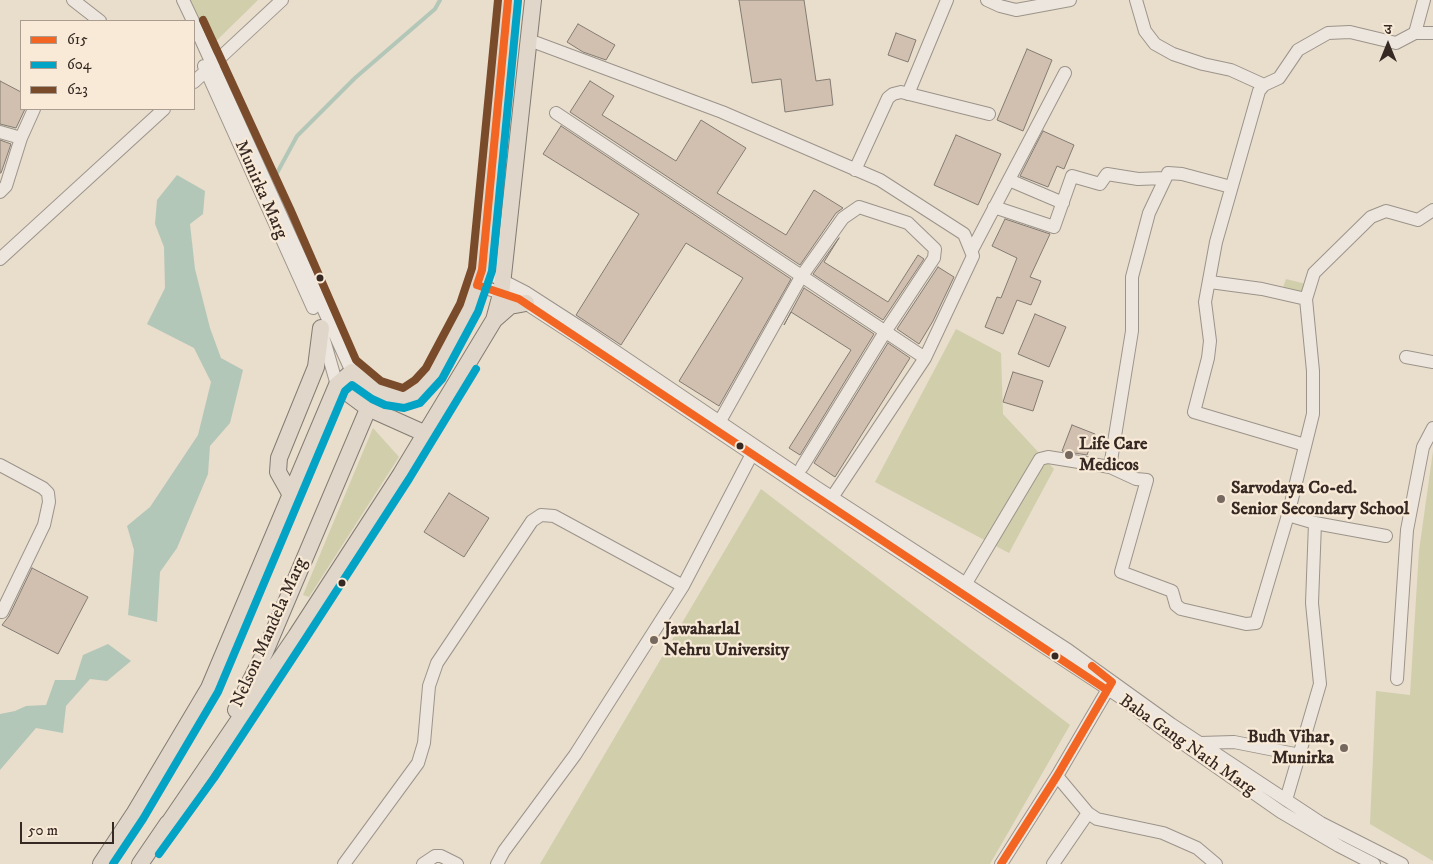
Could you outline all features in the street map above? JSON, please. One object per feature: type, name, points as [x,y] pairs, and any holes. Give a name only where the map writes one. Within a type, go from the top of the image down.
[{"type":"main road","points":[[426,434],[368,408],[337,385],[350,369],[376,390],[397,398],[406,398],[422,388],[451,344],[480,278],[508,0]]},
{"type":"main road","points":[[162,833],[291,643],[426,434],[494,320],[502,287],[533,0]]},
{"type":"main road","points":[[494,320],[510,306],[526,304]]},
{"type":"main road","points":[[291,495],[278,472],[279,458],[316,367],[322,333]]},
{"type":"main road","name":"Nelson Mandela Marg","points":[[101,864],[134,814],[209,688],[337,385]]},
{"type":"main road","name":"Nelson Mandela Marg","points":[[140,864],[217,746],[265,652],[376,390]]},
{"type":"street","points":[[73,0],[99,20]]},
{"type":"street","points":[[175,0],[184,20]]},
{"type":"street","name":"Munirka Marg","points":[[183,0],[192,20]]},
{"type":"street","points":[[195,81],[282,0]]},
{"type":"street","points":[[908,94],[947,0]]},
{"type":"street","points":[[987,0],[1016,10],[1070,0]]},
{"type":"street","points":[[1136,0],[1145,31],[1155,44],[1173,54],[1203,64],[1231,70],[1264,85]]},
{"type":"street","points":[[1415,33],[1424,0]]},
{"type":"street","name":"Munirka Marg","points":[[195,29],[209,68],[322,333],[337,385]]},
{"type":"street","points":[[1305,445],[1194,412],[1208,358],[1210,341],[1205,302],[1216,242],[1259,91],[1264,85],[1279,78],[1290,59],[1303,46],[1328,34],[1350,32],[1396,43],[1415,33],[1433,33]]},
{"type":"street","points":[[529,40],[722,112],[880,180],[964,234],[973,256],[925,358],[832,501]]},
{"type":"street","name":"Munirka Marg","points":[[195,45],[209,68],[279,207],[350,369]]},
{"type":"street","points":[[972,250],[1065,73]]},
{"type":"street","points":[[855,170],[888,98],[897,92],[989,114]]},
{"type":"street","points":[[0,192],[6,186],[21,138],[34,110]]},
{"type":"street","points":[[0,259],[163,110]]},
{"type":"street","points":[[556,113],[925,358]]},
{"type":"street","points":[[0,132],[21,138]]},
{"type":"street","points":[[1110,467],[1132,331],[1132,277],[1149,213],[1168,173],[1182,174],[1232,187]]},
{"type":"street","points":[[994,207],[1054,227],[1072,176],[1100,184],[1107,174],[1138,179],[1165,178]]},
{"type":"street","points":[[1009,180],[1063,203]]},
{"type":"street","points":[[720,420],[801,277],[843,218],[859,207],[908,223],[935,248],[934,258],[885,332],[802,467]]},
{"type":"street","points":[[963,588],[1042,457],[1110,467],[1136,479],[1147,480],[1121,572],[1172,591],[1176,605],[1182,609],[1246,624],[1256,623],[1288,515],[1313,414],[1313,382],[1306,299],[1314,273],[1371,217],[1386,211],[1418,220],[1433,210]]},
{"type":"street","points":[[480,278],[502,287]]},
{"type":"street","points":[[1210,282],[1262,289],[1306,299]]},
{"type":"street","name":"Baba Gang Nath Marg","points":[[502,287],[752,454],[832,501]]},
{"type":"street","name":"Baba Gang Nath Marg","points":[[502,287],[577,325],[720,420],[832,501],[963,588],[1076,656],[1123,699],[1161,728],[1281,812],[1374,864]]},
{"type":"street","points":[[1406,357],[1433,362]]},
{"type":"street","points":[[1397,679],[1407,530],[1423,447],[1433,428]]},
{"type":"street","points":[[497,864],[504,851],[576,755],[683,586],[752,454]]},
{"type":"street","points":[[0,464],[43,488],[48,494],[49,502],[44,525],[2,612]]},
{"type":"street","points":[[344,864],[418,763],[424,743],[429,686],[436,663],[532,521],[541,515],[554,516],[683,586]]},
{"type":"street","points":[[1288,515],[1315,523],[1386,536]]},
{"type":"street","points":[[1286,800],[1320,684],[1312,602],[1315,523]]},
{"type":"street","points":[[1001,864],[1057,776],[1110,686]]},
{"type":"street","name":"Baba Gang Nath Marg","points":[[1110,686],[1321,823],[1402,864]]},
{"type":"street","points":[[1200,743],[1234,742],[1300,755]]},
{"type":"street","points":[[1057,776],[1088,813],[1106,822],[1140,827],[1181,840],[1197,848],[1216,864]]},
{"type":"street","points":[[1053,864],[1088,813]]},
{"type":"street","points":[[423,864],[435,856],[441,856],[457,864]]},
{"type":"shaded area","points":[[188,0],[258,0],[208,49]]},
{"type":"shaded area","points":[[177,175],[205,191],[203,214],[190,224],[195,269],[210,328],[221,358],[243,370],[230,423],[210,446],[208,474],[177,548],[160,572],[157,622],[128,615],[134,550],[127,526],[150,507],[198,435],[211,382],[194,348],[147,324],[165,288],[164,247],[155,224],[157,200]]},
{"type":"shaded area","points":[[1286,279],[1310,285],[1306,299],[1281,293]]},
{"type":"shaded area","points":[[956,329],[1001,353],[1003,414],[1054,469],[1009,553],[875,482]]},
{"type":"shaded area","points":[[373,428],[399,457],[309,597],[303,595]]},
{"type":"shaded area","points":[[1433,451],[1433,861],[1370,824],[1376,691],[1410,695],[1419,551]]},
{"type":"shaded area","points":[[761,489],[1070,725],[990,864],[540,864]]},
{"type":"shaded area","points":[[108,644],[131,661],[107,681],[90,679],[66,706],[63,733],[36,728],[0,770],[0,714],[15,711],[26,706],[46,705],[55,680],[75,680],[83,655]]},
{"type":"building","points":[[739,0],[804,0],[816,81],[830,79],[833,105],[785,112],[781,79],[752,83]]},
{"type":"building","points":[[578,24],[615,45],[606,60],[583,52],[567,42]]},
{"type":"building","points":[[896,33],[916,40],[908,62],[888,55]]},
{"type":"building","points":[[1027,49],[1052,60],[1023,131],[997,120]]},
{"type":"building","points":[[0,81],[20,91],[20,110],[25,110],[16,128],[0,124]]},
{"type":"building","points":[[590,81],[614,96],[602,115],[676,161],[701,120],[746,148],[717,193],[786,235],[814,190],[843,208],[836,213],[800,265],[570,112]]},
{"type":"building","points":[[561,126],[791,279],[719,406],[679,381],[743,278],[686,243],[621,345],[576,315],[639,214],[543,154]]},
{"type":"building","points":[[1043,131],[1074,145],[1064,169],[1057,166],[1048,187],[1020,176]]},
{"type":"building","points":[[956,135],[1001,154],[978,205],[934,185]]},
{"type":"building","points":[[0,140],[11,144],[1,173],[0,173]]},
{"type":"building","points":[[1005,219],[1050,234],[1030,277],[1041,281],[1031,305],[1017,300],[1003,334],[985,327],[997,297],[1001,298],[1017,258],[992,246]]},
{"type":"building","points":[[839,238],[824,262],[888,302],[918,255],[924,259],[883,320],[813,274]]},
{"type":"building","points":[[938,267],[954,277],[933,321],[919,344],[897,329]]},
{"type":"building","points":[[804,288],[874,334],[800,455],[789,448],[851,350],[791,312]]},
{"type":"building","points":[[1035,314],[1066,327],[1049,367],[1018,354]]},
{"type":"building","points":[[888,343],[910,358],[835,477],[814,463]]},
{"type":"building","points":[[1013,372],[1043,381],[1033,411],[1003,402]]},
{"type":"building","points":[[1072,425],[1095,434],[1087,455],[1062,451]]},
{"type":"building","points":[[449,493],[489,518],[464,557],[424,532]]},
{"type":"building","points":[[32,568],[88,597],[58,654],[2,625],[9,616]]},
{"type":"waterway","points":[[277,173],[297,136],[355,78],[435,9],[440,0]]},
{"type":"transit line","name":"623","points":[[203,20],[291,211],[356,360],[381,381],[403,388],[415,380],[426,368],[460,304],[472,268],[498,0]]},
{"type":"transit line","name":"615","points":[[508,0],[482,270],[477,285],[519,299],[1107,690]]},
{"type":"transit line","name":"604","points":[[113,864],[143,819],[218,692],[345,391],[352,385],[372,399],[385,405],[404,408],[420,403],[442,379],[478,312],[492,271],[518,1]]},
{"type":"transit line","name":"604","points":[[159,854],[214,778],[304,641],[409,479],[476,369]]},
{"type":"transit line","name":"615","points":[[1001,864],[1057,776],[1112,682],[1092,666]]},
{"type":"place","name":"Life Care Medicos","points":[[1069,455]]},
{"type":"place","name":"Sarvodaya Co-ed. Senior Secondary School","points":[[1221,499]]},
{"type":"place","name":"Jawaharlal Nehru University","points":[[654,640]]},
{"type":"place","name":"Budh Vihar, Munirka","points":[[1344,748]]}]
